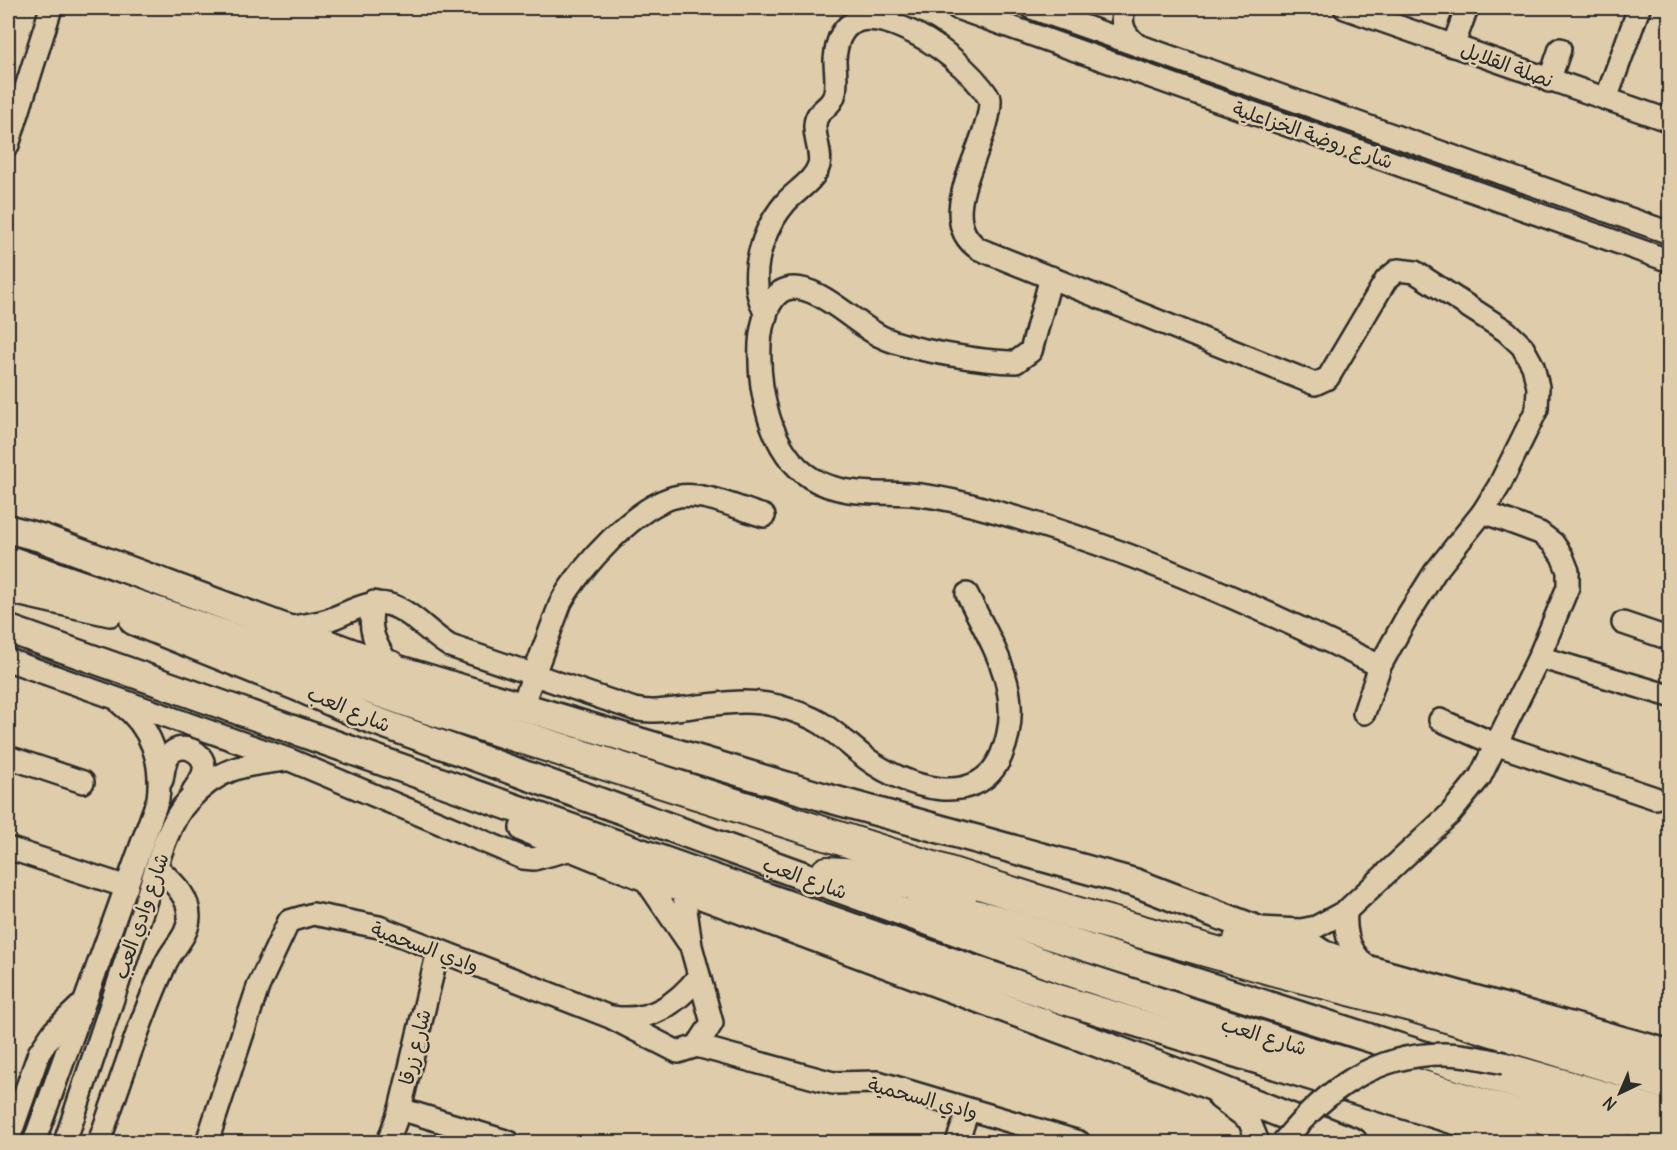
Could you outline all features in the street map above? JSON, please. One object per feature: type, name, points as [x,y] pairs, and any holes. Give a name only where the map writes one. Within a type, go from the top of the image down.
[{"type":"highway","points":[[8,562],[427,707],[1018,893],[1068,911],[1410,1005],[1670,1084]]},
{"type":"highway","points":[[390,667],[427,707]]},
{"type":"highway","points":[[827,873],[876,876],[1068,911]]},
{"type":"highway","points":[[1018,893],[1067,899],[1330,959]]},
{"type":"main road","points":[[8,529],[32,534],[390,667],[800,790],[931,825],[990,845],[1136,883],[1254,930],[1314,948],[1330,959],[1670,1054]]},
{"type":"main road","name":"شارع العب","points":[[8,576],[187,641],[365,717],[776,867],[1208,1019],[1615,1143]]},
{"type":"main road","points":[[8,589],[110,612]]},
{"type":"main road","name":"شارع العب","points":[[8,629],[293,732],[1060,999],[1526,1143]]},
{"type":"main road","points":[[293,732],[572,849],[1186,1076],[1353,1143]]},
{"type":"main road","points":[[776,867],[827,873],[1004,921],[1670,1134]]},
{"type":"main road","points":[[1370,1093],[1478,1143]]},
{"type":"street","points":[[8,145],[15,98],[51,8]]},
{"type":"street","name":"شارع روضة الخزاعلية","points":[[957,8],[1670,261]]},
{"type":"street","name":"شارع روضة الخزاعلية","points":[[1032,8],[1670,233]]},
{"type":"street","points":[[1092,28],[1104,21],[1115,8]]},
{"type":"street","points":[[1124,8],[1122,19],[1125,33],[1135,43]]},
{"type":"street","name":"نصلة القلايل","points":[[1345,8],[1549,81],[1670,121]]},
{"type":"street","points":[[1453,46],[1467,8]]},
{"type":"street","points":[[1606,99],[1639,8]]},
{"type":"street","points":[[766,316],[756,288],[762,244],[777,214],[816,170],[819,158],[815,142],[816,117],[832,101],[835,93],[835,61],[839,40],[850,23],[861,19],[884,21],[924,38],[957,62],[990,99],[990,107],[959,211],[962,233],[979,249],[1316,384],[1328,378],[1391,274],[1398,270],[1414,272],[1506,331],[1522,346],[1533,366],[1538,387],[1537,409],[1511,465],[1483,512],[1435,572],[1380,666],[1364,713]]},
{"type":"street","points":[[1549,81],[1560,49]]},
{"type":"street","points":[[1051,278],[1031,351],[1016,362],[932,350],[882,338],[817,293],[802,288],[787,289],[774,297],[760,334],[759,364],[770,420],[781,446],[793,463],[808,476],[826,486],[852,492],[921,495],[957,501],[1063,531],[1201,582],[1380,666]]},
{"type":"street","points":[[522,706],[569,588],[602,548],[654,507],[681,496],[697,497],[764,516]]},
{"type":"street","points":[[1254,930],[1316,927],[1346,911],[1441,824],[1472,790],[1539,657],[1568,587],[1568,571],[1553,543],[1540,533],[1483,512]]},
{"type":"street","points":[[286,627],[328,620],[374,602],[398,608],[450,646],[640,711],[654,712],[750,701],[781,706],[819,722],[868,760],[907,780],[940,788],[972,786],[986,779],[995,769],[1008,733],[1011,715],[1010,694],[1003,671],[967,594]]},
{"type":"street","points":[[374,602],[370,621],[373,639],[390,667]]},
{"type":"street","points":[[1623,623],[1670,639]]},
{"type":"street","points":[[1539,657],[1670,696]]},
{"type":"street","points":[[8,660],[290,760],[523,858],[534,859],[572,849]]},
{"type":"street","name":"شارع وادي العب","points":[[33,1143],[153,817],[160,786],[159,768],[151,742],[130,711],[113,698]]},
{"type":"street","points":[[1440,720],[1495,744],[1654,798]]},
{"type":"street","points":[[160,786],[166,759],[171,753],[185,748],[193,750],[199,754],[204,769],[186,802]]},
{"type":"street","points":[[8,757],[82,782]]},
{"type":"street","name":"شارع وادي العب","points":[[65,1143],[171,827],[186,802],[209,780],[240,765],[290,760]]},
{"type":"street","points":[[8,849],[127,887]]},
{"type":"street","points":[[99,1143],[165,964],[184,934],[188,922],[185,900],[158,867]]},
{"type":"street","points":[[643,876],[691,946]]},
{"type":"street","points":[[682,888],[691,946],[712,1023],[697,1046]]},
{"type":"street","points":[[1346,911],[1346,934],[1349,945],[1362,963],[1371,970]]},
{"type":"street","name":"وادي السحمية","points":[[207,1143],[258,987],[289,921],[312,914],[379,927],[610,1017],[672,1050],[685,1051],[697,1046],[833,1083],[878,1082],[1079,1143]]},
{"type":"street","name":"شارع زرقا","points":[[388,1143],[400,1109],[438,951]]},
{"type":"street","name":"وادي السحمية","points":[[610,1017],[638,1019],[668,1008],[684,996],[699,976]]},
{"type":"street","name":"شارع وادي العب","points":[[8,1140],[14,1108],[44,1046],[84,1002]]},
{"type":"street","points":[[1283,1143],[1332,1091],[1366,1072],[1388,1063],[1445,1054],[1504,1063],[1670,1111]]},
{"type":"street","points":[[1186,1076],[1241,1112],[1255,1130],[1258,1143]]},
{"type":"street","points":[[400,1109],[509,1143]]},
{"type":"street","points":[[957,1143],[968,1111]]}]
